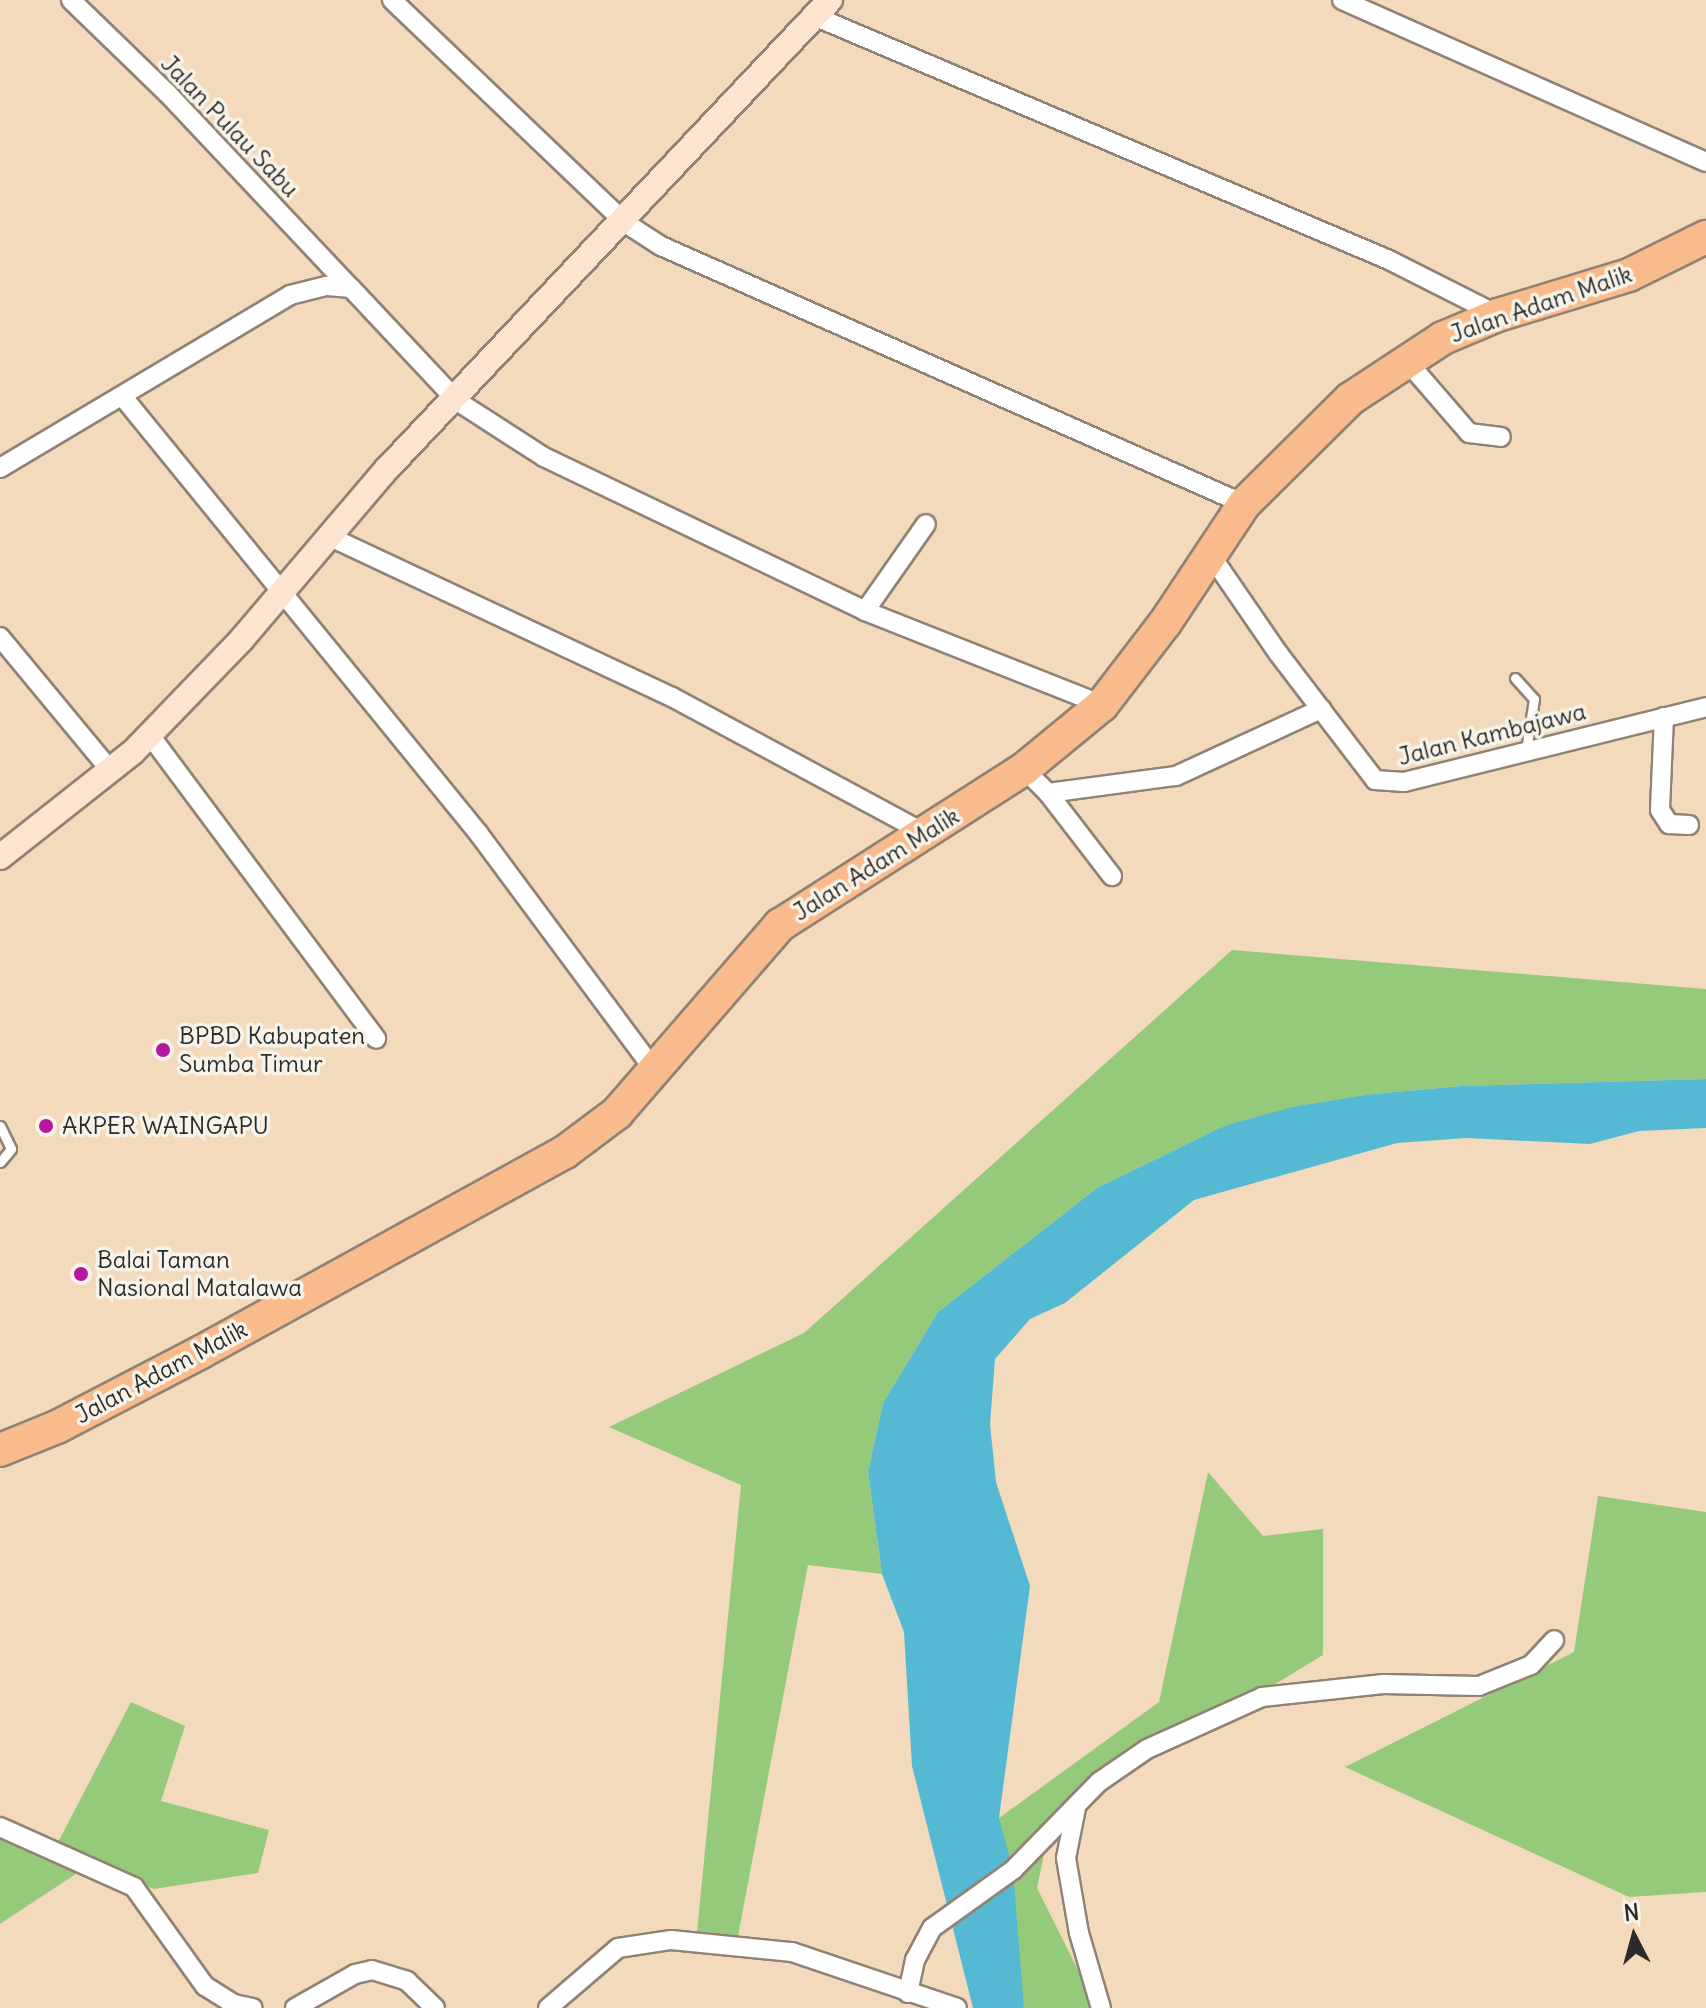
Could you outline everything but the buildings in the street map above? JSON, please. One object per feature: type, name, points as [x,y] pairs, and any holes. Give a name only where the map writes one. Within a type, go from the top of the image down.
[{"type":"highway","name":"Jalan Adam Malik","points":[[0,1450],[57,1427],[519,1180],[617,1113],[652,1067],[780,925],[1024,769],[1102,705],[1244,504],[1315,429],[1405,359],[1498,315],[1629,275],[1706,237]]},
{"type":"street","name":"Jalan Pulau Sabu","points":[[71,0],[167,93],[457,401],[544,457],[865,611],[1102,705]]},
{"type":"street","points":[[392,0],[624,222],[661,246],[856,335],[1143,456],[1244,504]]},
{"type":"street","points":[[1342,0],[1706,162]]},
{"type":"street","points":[[0,857],[111,771],[149,734],[283,594],[328,536],[822,8],[1389,260],[1498,315]]},
{"type":"street","points":[[0,468],[290,295],[327,286],[351,288]]},
{"type":"street","points":[[1405,359],[1460,426],[1485,438],[1501,437]]},
{"type":"street","points":[[123,397],[479,834],[652,1067]]},
{"type":"street","points":[[865,611],[926,524]]},
{"type":"street","points":[[328,536],[672,697],[818,771],[925,833]]},
{"type":"street","name":"Jalan Kambajawa","points":[[1210,554],[1375,780],[1387,783],[1456,771],[1526,750],[1706,707]]},
{"type":"street","points":[[0,637],[111,771]]},
{"type":"street","points":[[1048,793],[1176,776],[1321,709]]},
{"type":"street","points":[[1664,717],[1660,810],[1669,824],[1689,825]]},
{"type":"street","points":[[149,734],[376,1039]]},
{"type":"street","points":[[1024,769],[1048,793],[1112,876]]},
{"type":"street","points":[[908,1993],[915,1960],[932,1928],[1013,1870],[1078,1803],[1147,1749],[1262,1697],[1383,1684],[1479,1686],[1531,1665],[1554,1640]]},
{"type":"street","points":[[1078,1803],[1066,1858],[1079,1933],[1101,2008]]},
{"type":"street","points":[[0,1827],[134,1887],[205,1986],[234,2004],[253,2008]]},
{"type":"street","points":[[548,2008],[618,1948],[671,1940],[792,1952],[957,2008]]},
{"type":"street","points":[[295,2008],[355,1974],[372,1970],[407,1981],[435,2008]]},
{"type":"lane","points":[[1515,678],[1534,699],[1526,750]]},
{"type":"lane","points":[[0,1126],[11,1149],[0,1162]]},
{"type":"green space","points":[[1232,950],[1706,989],[1706,1079],[1462,1086],[1373,1094],[1224,1126],[1097,1188],[938,1312],[883,1403],[868,1472],[882,1574],[808,1565],[735,1952],[695,1952],[741,1485],[609,1427],[804,1333]]},
{"type":"green space","points":[[1208,1472],[1263,1536],[1323,1529],[1323,1655],[1272,1686],[1137,1745],[1051,1820],[1037,1888],[1097,2008],[1024,2008],[999,1818],[1159,1702]]},
{"type":"green space","points":[[1598,1496],[1706,1512],[1706,1892],[1629,1897],[1345,1767],[1574,1652]]},
{"type":"green space","points":[[131,1702],[185,1726],[161,1801],[269,1830],[258,1873],[154,1889],[91,1864],[0,1924],[0,1834],[55,1848]]},
{"type":"water","points":[[1706,1079],[1706,1128],[1639,1131],[1590,1144],[1466,1138],[1397,1143],[1194,1200],[1065,1303],[1030,1319],[995,1359],[990,1424],[996,1482],[1030,1586],[999,1818],[1013,1870],[1024,2008],[973,2008],[912,1766],[904,1632],[882,1574],[868,1472],[883,1403],[938,1312],[1097,1188],[1224,1126],[1292,1107],[1373,1094],[1462,1086]]},
{"type":"place","name":"BPBD Kabupaten Sumba Timur","points":[[163,1050]]},
{"type":"place","name":"AKPER WAINGAPU","points":[[46,1126]]},
{"type":"place","name":"Balai Taman Nasional Matalawa","points":[[81,1274]]}]
